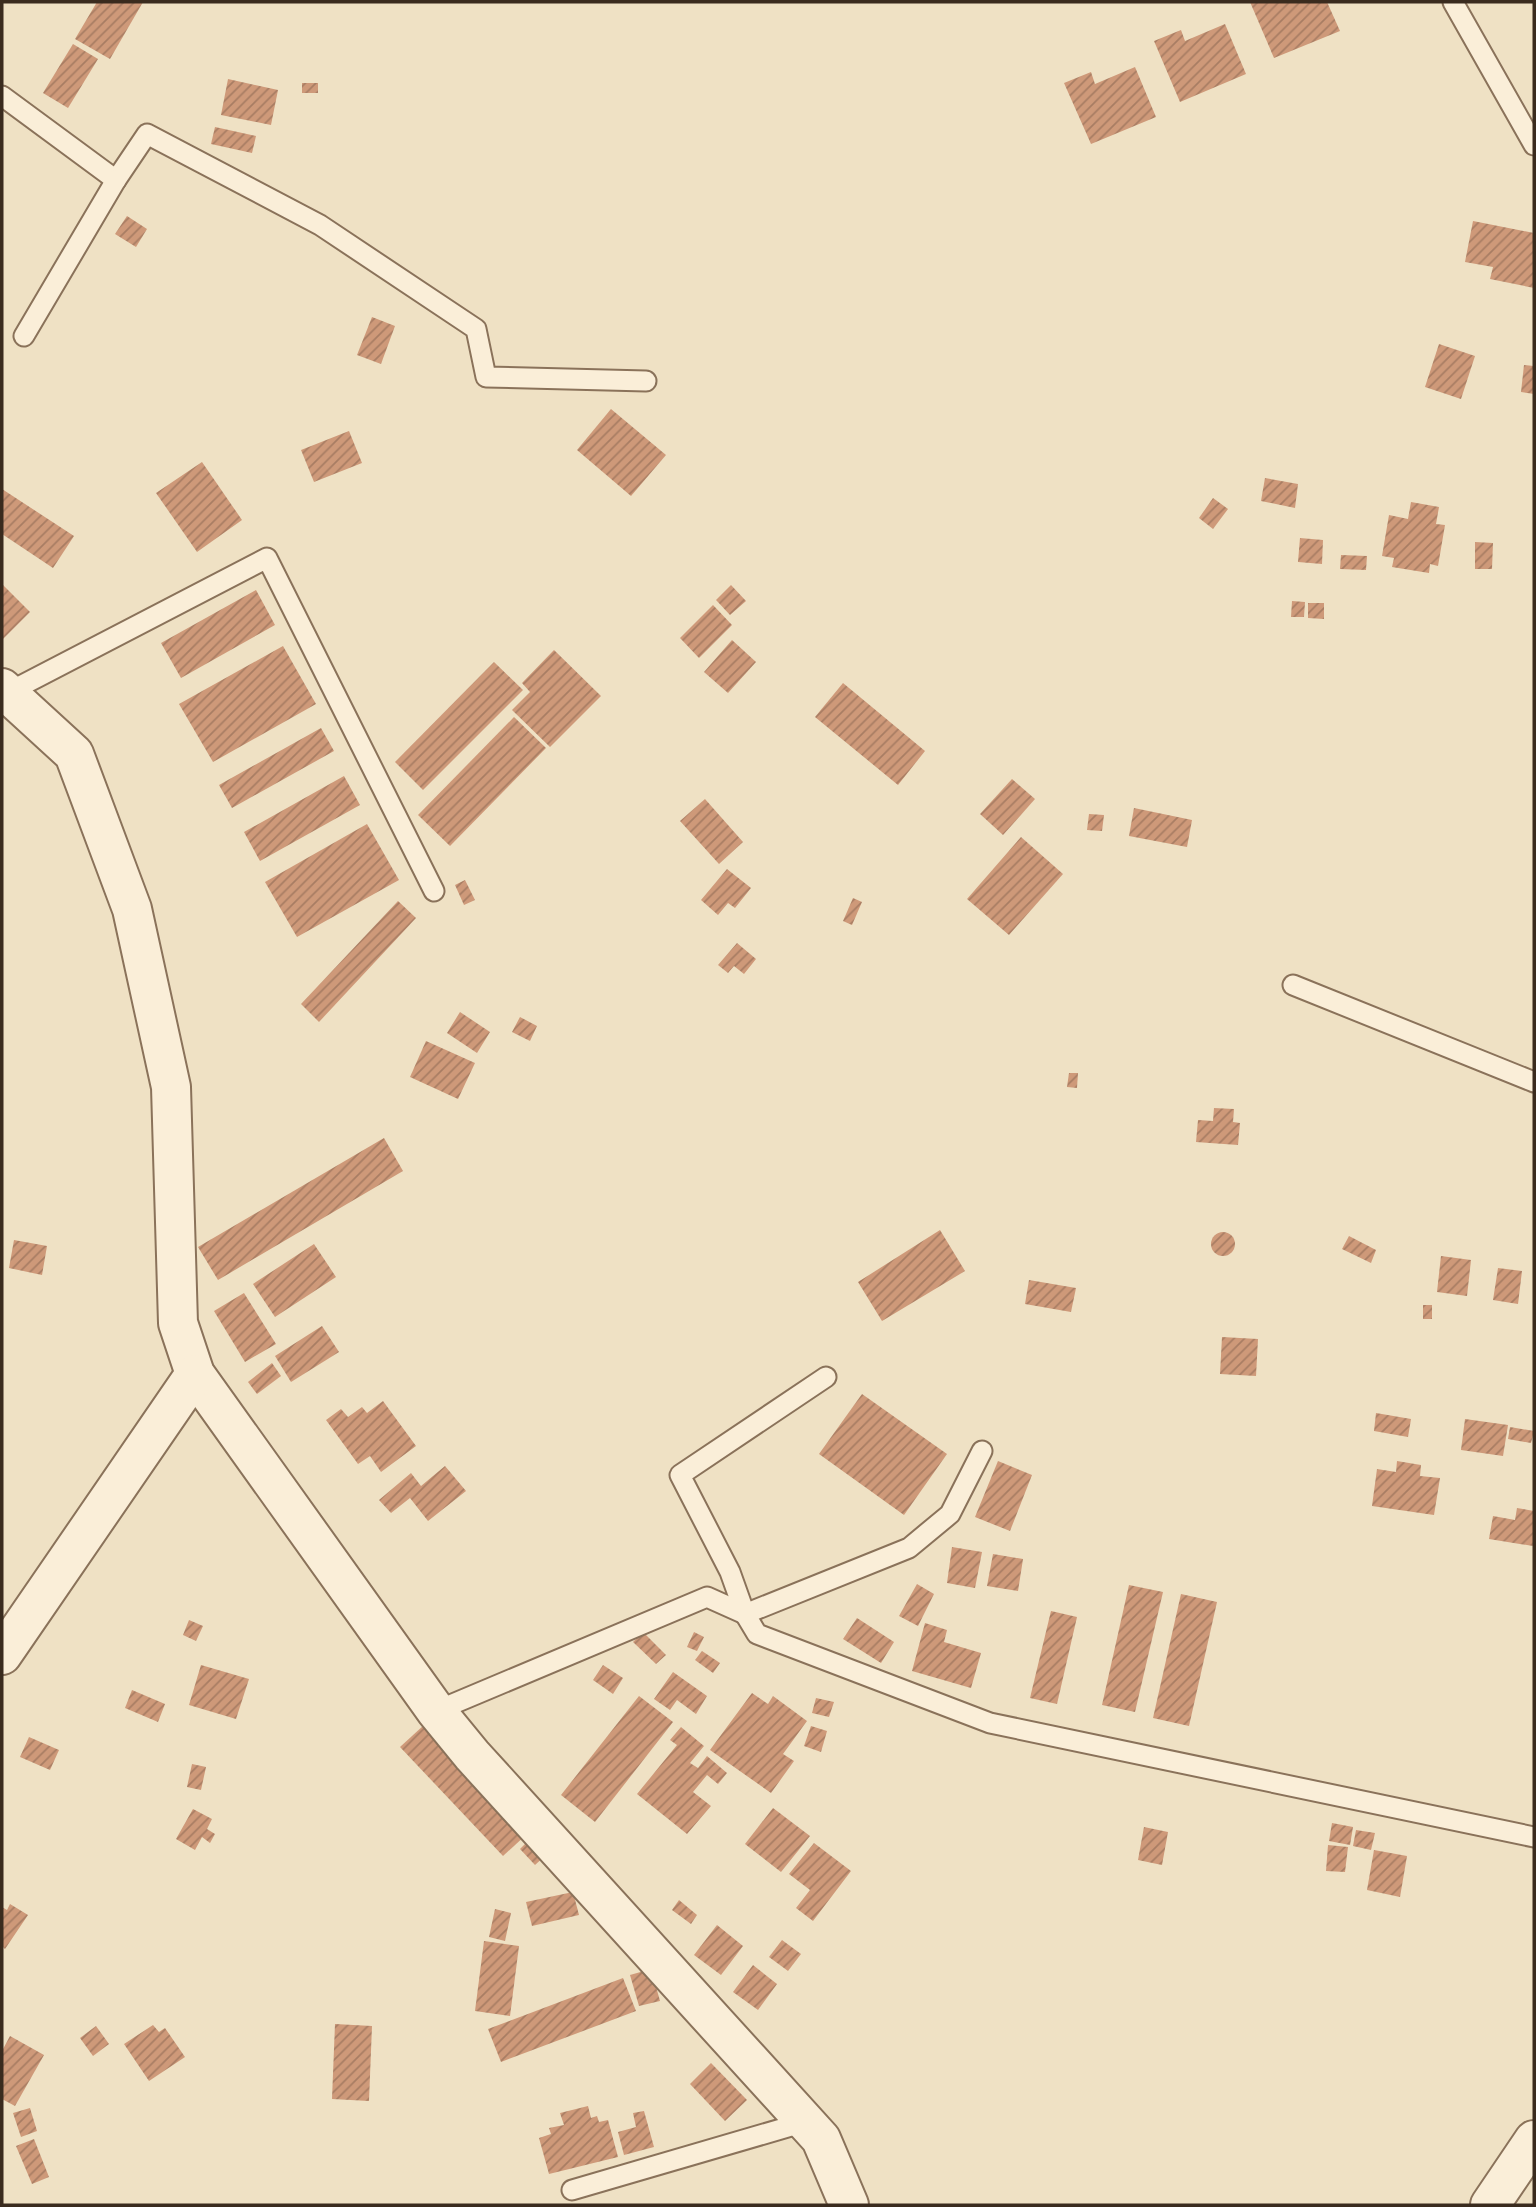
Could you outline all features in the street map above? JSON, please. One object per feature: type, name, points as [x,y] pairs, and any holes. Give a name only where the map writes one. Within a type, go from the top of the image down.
[{"type":"street","points":[[4,691],[74,754],[132,909],[171,1087],[178,1323],[195,1374],[436,1711],[472,1755],[821,2139],[849,2205]]},
{"type":"street","points":[[2,1655],[195,1374]]},
{"type":"street","points":[[1490,2205],[1534,2140]]},
{"type":"lane","points":[[1452,2],[1534,145]]},
{"type":"lane","points":[[2,96],[116,180]]},
{"type":"lane","points":[[24,336],[116,180],[147,134],[320,225],[477,330],[486,377],[646,381]]},
{"type":"lane","points":[[4,691],[267,558],[434,891]]},
{"type":"lane","points":[[1293,985],[1534,1082]]},
{"type":"lane","points":[[826,1377],[681,1475],[730,1572],[745,1614],[757,1634],[990,1723],[1534,1837]]},
{"type":"lane","points":[[436,1711],[707,1597],[745,1614],[909,1548],[950,1514],[982,1451]]},
{"type":"lane","points":[[572,2190],[805,2122]]},
{"type":"building","points":[[97,2],[143,2],[110,59],[75,39]]},
{"type":"building","points":[[1250,2],[1327,2],[1340,31],[1274,58]]},
{"type":"building","points":[[1225,24],[1246,74],[1180,102],[1154,41],[1181,30],[1185,41]]},
{"type":"building","points":[[73,44],[98,59],[68,108],[43,93]]},
{"type":"building","points":[[1135,67],[1156,117],[1091,144],[1064,83],[1091,72],[1095,84]]},
{"type":"building","points":[[228,79],[278,90],[271,125],[221,115]]},
{"type":"building","points":[[302,83],[318,83],[318,93],[302,93]]},
{"type":"building","points":[[215,127],[256,136],[252,153],[211,144]]},
{"type":"building","points":[[127,216],[147,229],[136,247],[115,234]]},
{"type":"building","points":[[1473,221],[1534,233],[1534,288],[1490,279],[1493,267],[1465,262]]},
{"type":"building","points":[[372,317],[395,326],[381,364],[357,355]]},
{"type":"building","points":[[1439,344],[1475,356],[1461,399],[1425,387]]},
{"type":"building","points":[[1524,365],[1534,366],[1534,394],[1521,392]]},
{"type":"building","points":[[611,409],[666,455],[631,496],[577,450]]},
{"type":"building","points":[[349,431],[362,463],[314,482],[301,450]]},
{"type":"building","points":[[202,462],[242,520],[197,552],[156,493]]},
{"type":"building","points":[[1265,478],[1298,484],[1295,508],[1261,501]]},
{"type":"building","points":[[2,489],[74,536],[53,568],[2,534]]},
{"type":"building","points":[[1213,498],[1228,509],[1213,529],[1199,518]]},
{"type":"building","points":[[1411,502],[1439,507],[1436,524],[1445,525],[1438,566],[1430,564],[1429,573],[1392,567],[1394,558],[1382,556],[1389,515],[1408,519]]},
{"type":"building","points":[[1300,538],[1323,540],[1322,564],[1298,562]]},
{"type":"building","points":[[1475,542],[1493,543],[1492,569],[1475,569]]},
{"type":"building","points":[[1341,555],[1367,556],[1366,570],[1340,569]]},
{"type":"building","points":[[2,584],[30,612],[2,640]]},
{"type":"building","points":[[731,585],[746,601],[730,615],[716,600]]},
{"type":"building","points":[[256,590],[275,625],[181,678],[161,643]]},
{"type":"building","points":[[1292,601],[1305,602],[1304,617],[1291,617]]},
{"type":"building","points":[[1308,603],[1324,603],[1324,619],[1308,618]]},
{"type":"building","points":[[713,605],[732,625],[699,658],[680,638]]},
{"type":"building","points":[[732,640],[756,662],[728,693],[704,672]]},
{"type":"building","points":[[283,646],[316,704],[213,762],[179,704]]},
{"type":"building","points":[[554,650],[601,696],[550,747],[512,710],[530,692],[522,683]]},
{"type":"building","points":[[494,662],[523,690],[423,790],[395,762]]},
{"type":"building","points":[[843,683],[925,751],[898,785],[815,717]]},
{"type":"building","points":[[514,717],[546,748],[450,846],[418,815]]},
{"type":"building","points":[[321,728],[334,751],[232,808],[219,785]]},
{"type":"building","points":[[344,776],[360,805],[260,861],[244,832]]},
{"type":"building","points":[[1012,779],[1035,799],[1003,835],[980,814]]},
{"type":"building","points":[[705,799],[743,842],[719,864],[680,821]]},
{"type":"building","points":[[1134,808],[1192,820],[1187,847],[1129,836]]},
{"type":"building","points":[[1089,814],[1104,815],[1102,831],[1087,830]]},
{"type":"building","points":[[367,824],[399,880],[297,937],[265,882]]},
{"type":"building","points":[[1021,837],[1063,874],[1009,935],[967,899]]},
{"type":"building","points":[[727,869],[751,888],[735,908],[728,903],[718,915],[701,900]]},
{"type":"building","points":[[465,880],[475,900],[464,905],[455,885]]},
{"type":"building","points":[[853,898],[862,902],[852,925],[843,921]]},
{"type":"building","points":[[398,901],[416,918],[319,1022],[301,1004]]},
{"type":"building","points":[[737,943],[756,959],[744,974],[734,966],[728,973],[718,965]]},
{"type":"building","points":[[460,1012],[490,1032],[477,1053],[447,1033]]},
{"type":"building","points":[[520,1017],[537,1026],[530,1041],[512,1032]]},
{"type":"building","points":[[426,1041],[475,1063],[458,1099],[410,1077]]},
{"type":"building","points":[[1069,1073],[1078,1073],[1077,1088],[1067,1087]]},
{"type":"building","points":[[1214,1108],[1234,1109],[1233,1122],[1240,1123],[1238,1145],[1196,1142],[1198,1120],[1213,1121]]},
{"type":"building","points":[[384,1138],[403,1171],[218,1280],[198,1247]]},
{"type":"building","points":[[940,1230],[965,1271],[882,1321],[858,1282]]},
{"type":"building","points":[[1218,1232],[1228,1232],[1235,1239],[1235,1249],[1228,1256],[1218,1256],[1211,1249],[1211,1239]]},
{"type":"building","points":[[1349,1236],[1376,1250],[1371,1263],[1342,1249]]},
{"type":"building","points":[[14,1240],[47,1246],[42,1275],[9,1268]]},
{"type":"building","points":[[314,1244],[336,1277],[275,1317],[253,1284]]},
{"type":"building","points":[[1441,1256],[1471,1260],[1467,1296],[1437,1292]]},
{"type":"building","points":[[1498,1268],[1522,1271],[1518,1304],[1493,1300]]},
{"type":"building","points":[[1029,1280],[1076,1288],[1071,1312],[1025,1304]]},
{"type":"building","points":[[244,1293],[276,1344],[245,1362],[214,1311]]},
{"type":"building","points":[[1423,1305],[1432,1305],[1432,1319],[1423,1319]]},
{"type":"building","points":[[322,1326],[339,1352],[291,1382],[275,1356]]},
{"type":"building","points":[[1222,1337],[1258,1339],[1256,1376],[1220,1374]]},
{"type":"building","points":[[272,1363],[281,1376],[257,1394],[248,1382]]},
{"type":"building","points":[[862,1394],[947,1454],[904,1515],[819,1454]]},
{"type":"building","points":[[383,1401],[416,1446],[381,1472],[370,1456],[358,1464],[326,1420],[341,1409],[348,1417],[362,1407],[367,1413]]},
{"type":"building","points":[[1376,1413],[1411,1419],[1408,1437],[1374,1431]]},
{"type":"building","points":[[1465,1419],[1508,1425],[1503,1456],[1461,1450]]},
{"type":"building","points":[[1510,1427],[1534,1431],[1531,1443],[1508,1439]]},
{"type":"building","points":[[998,1461],[1032,1475],[1010,1531],[975,1517]]},
{"type":"building","points":[[1397,1461],[1421,1465],[1420,1476],[1440,1478],[1434,1515],[1372,1506],[1377,1469],[1396,1472]]},
{"type":"building","points":[[445,1466],[466,1491],[428,1521],[410,1498],[391,1513],[379,1500],[411,1473],[421,1486]]},
{"type":"building","points":[[1517,1508],[1534,1511],[1533,1546],[1489,1539],[1493,1516],[1515,1520]]},
{"type":"building","points":[[952,1547],[982,1552],[975,1588],[947,1583]]},
{"type":"building","points":[[993,1554],[1023,1559],[1018,1591],[987,1586]]},
{"type":"building","points":[[917,1584],[934,1594],[918,1626],[899,1616]]},
{"type":"building","points":[[1129,1585],[1163,1592],[1135,1712],[1102,1705]]},
{"type":"building","points":[[1181,1594],[1217,1602],[1189,1726],[1153,1718]]},
{"type":"building","points":[[1051,1611],[1077,1617],[1057,1704],[1030,1698]]},
{"type":"building","points":[[857,1618],[894,1642],[881,1663],[843,1639]]},
{"type":"building","points":[[189,1620],[203,1626],[196,1641],[183,1635]]},
{"type":"building","points":[[925,1623],[947,1630],[944,1642],[981,1653],[971,1688],[912,1671]]},
{"type":"building","points":[[643,1632],[666,1655],[656,1664],[633,1642]]},
{"type":"building","points":[[694,1632],[704,1637],[697,1651],[687,1647]]},
{"type":"building","points":[[702,1651],[720,1663],[713,1673],[695,1660]]},
{"type":"building","points":[[201,1665],[249,1679],[236,1719],[189,1705]]},
{"type":"building","points":[[603,1665],[623,1678],[613,1694],[593,1680]]},
{"type":"building","points":[[673,1672],[707,1696],[696,1714],[677,1700],[670,1710],[654,1699]]},
{"type":"building","points":[[132,1690],[165,1704],[158,1722],[125,1708]]},
{"type":"building","points":[[752,1693],[768,1704],[773,1696],[807,1721],[783,1754],[794,1761],[771,1793],[710,1750]]},
{"type":"building","points":[[639,1696],[673,1722],[595,1822],[561,1795]]},
{"type":"building","points":[[816,1698],[834,1702],[829,1717],[812,1713]]},
{"type":"building","points":[[424,1725],[527,1834],[503,1856],[400,1747]]},
{"type":"building","points":[[811,1726],[827,1731],[821,1752],[804,1746]]},
{"type":"building","points":[[681,1727],[704,1746],[690,1763],[698,1768],[707,1756],[727,1773],[718,1784],[707,1775],[693,1792],[711,1806],[687,1834],[637,1794],[677,1745],[670,1740]]},
{"type":"building","points":[[29,1737],[59,1750],[50,1770],[20,1757]]},
{"type":"building","points":[[192,1764],[206,1767],[201,1790],[187,1787]]},
{"type":"building","points":[[773,1808],[810,1836],[781,1872],[745,1844]]},
{"type":"building","points":[[193,1809],[212,1819],[207,1829],[215,1834],[210,1843],[202,1837],[195,1850],[176,1839]]},
{"type":"building","points":[[1332,1823],[1353,1827],[1350,1845],[1329,1841]]},
{"type":"building","points":[[1144,1827],[1168,1832],[1162,1865],[1138,1860]]},
{"type":"building","points":[[1356,1830],[1375,1833],[1371,1850],[1353,1846]]},
{"type":"building","points":[[530,1839],[546,1855],[535,1865],[520,1849]]},
{"type":"building","points":[[814,1843],[851,1871],[813,1921],[796,1908],[810,1890],[789,1874]]},
{"type":"building","points":[[1328,1845],[1348,1847],[1345,1872],[1326,1871]]},
{"type":"building","points":[[1374,1850],[1407,1856],[1400,1897],[1367,1890]]},
{"type":"building","points":[[573,1892],[579,1915],[532,1926],[526,1902]]},
{"type":"building","points":[[679,1900],[697,1915],[691,1924],[672,1910]]},
{"type":"building","points":[[10,1904],[28,1915],[5,1949],[2,1946],[2,1907],[7,1910]]},
{"type":"building","points":[[495,1909],[511,1913],[505,1941],[489,1937]]},
{"type":"building","points":[[717,1925],[743,1946],[721,1975],[694,1955]]},
{"type":"building","points":[[782,1940],[801,1954],[788,1971],[769,1957]]},
{"type":"building","points":[[484,1941],[519,1946],[510,2016],[475,2011]]},
{"type":"building","points":[[753,1965],[777,1984],[758,2010],[733,1992]]},
{"type":"building","points":[[651,1969],[660,2001],[639,2006],[630,1975]]},
{"type":"building","points":[[623,1978],[636,2011],[501,2062],[488,2029]]},
{"type":"building","points":[[335,2024],[372,2026],[369,2101],[332,2099]]},
{"type":"building","points":[[153,2025],[159,2032],[165,2028],[185,2057],[149,2081],[124,2044]]},
{"type":"building","points":[[96,2026],[109,2044],[93,2056],[80,2038]]},
{"type":"building","points":[[10,2036],[44,2055],[15,2106],[2,2099],[2,2051]]},
{"type":"building","points":[[711,2063],[747,2100],[725,2121],[690,2084]]},
{"type":"building","points":[[588,2106],[591,2118],[597,2116],[599,2122],[608,2120],[618,2157],[549,2174],[539,2138],[551,2134],[549,2128],[564,2125],[560,2113]]},
{"type":"building","points":[[30,2108],[37,2131],[21,2137],[13,2113]]},
{"type":"building","points":[[644,2111],[654,2147],[624,2155],[618,2132],[636,2127],[633,2113]]},
{"type":"building","points":[[34,2139],[49,2177],[32,2184],[16,2146]]}]
